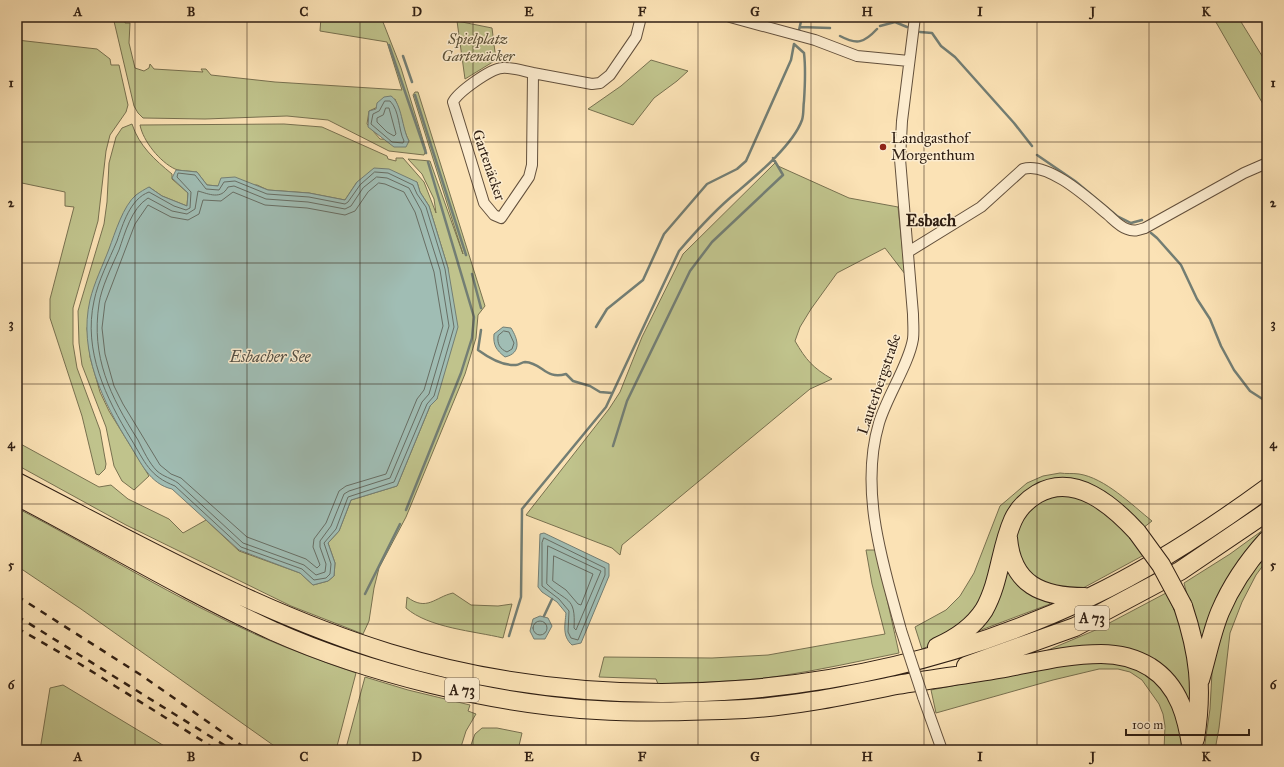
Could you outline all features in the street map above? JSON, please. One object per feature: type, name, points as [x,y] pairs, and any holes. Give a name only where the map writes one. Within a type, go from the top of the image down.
[{"type":"highway","points":[[17,473],[64,513]]},
{"type":"highway","name":"A 73","points":[[17,482],[64,513],[187,588],[276,632],[388,672],[478,694],[596,710],[691,712],[762,708],[832,699],[899,685],[967,666],[1075,627],[1180,572],[1267,512]]},
{"type":"highway","points":[[894,666],[941,645],[961,634],[973,623],[983,611],[991,597],[1007,534],[1014,518],[1030,498],[1042,491],[1068,487],[1092,494],[1113,508],[1137,532],[1161,565],[1183,606],[1194,644],[1200,680]]},
{"type":"highway","name":"A 73","points":[[17,496],[64,513],[283,615],[390,653],[482,675],[525,682],[606,691],[683,694],[755,689],[828,680],[894,666],[979,642],[1089,597],[1150,566],[1196,539],[1267,488]]},
{"type":"highway","points":[[17,502],[64,513]]},
{"type":"highway","points":[[1007,534],[1012,562],[1024,580],[1040,591],[1058,596],[1089,597]]},
{"type":"highway","points":[[1193,750],[1197,729],[1200,680],[1213,630],[1226,597],[1240,575],[1267,540]]},
{"type":"highway","points":[[899,685],[997,669],[1058,657],[1098,654],[1126,657],[1152,669],[1176,693],[1188,726],[1193,750]]},
{"type":"street","name":"Gartenäcker","points":[[533,73],[532,165],[529,177],[501,218],[494,215],[484,203],[453,102],[458,95],[494,70],[508,68],[592,84],[606,80],[636,37],[641,17]]},
{"type":"street","points":[[730,17],[815,40],[858,56],[910,61]]},
{"type":"street","name":"Lauterbergstraße","points":[[915,17],[902,121],[900,159],[913,314],[913,339],[908,356],[885,404],[879,425],[873,450],[872,489],[875,523],[902,630],[923,697],[942,750]]},
{"type":"street","points":[[908,252],[981,207],[1023,169],[1034,167],[1052,174],[1079,190],[1123,228],[1134,231],[1145,228],[1244,173],[1267,163]]},
{"type":"green space","points":[[113,17],[125,17],[125,23],[130,23],[129,43],[135,68],[144,71],[149,68],[150,64],[154,69],[203,72],[201,69],[206,69],[211,75],[275,82],[402,90],[387,42],[320,31],[321,17],[381,17],[401,68],[426,150],[424,155],[389,151],[328,120],[287,116],[205,119],[143,118],[134,106]],"holes":[[[395,99],[409,141],[380,139],[367,124],[369,111]]]},
{"type":"green space","points":[[1213,17],[1238,17],[1267,64],[1267,111]]},
{"type":"green space","name":"Spielplatz Gartenäcker","points":[[457,21],[492,28],[496,60],[465,79]]},
{"type":"green space","points":[[17,40],[97,49],[110,59],[111,65],[119,65],[128,105],[126,112],[110,135],[106,151],[98,221],[73,308],[73,344],[77,368],[100,430],[106,464],[105,469],[99,475],[96,474],[82,416],[50,318],[50,299],[74,207],[65,206],[65,192],[17,182]]},
{"type":"green space","points":[[651,60],[688,71],[654,98],[633,125],[588,109],[621,86]]},
{"type":"green space","points":[[415,92],[418,92],[485,306],[478,315],[476,338],[465,374],[406,517],[379,568],[374,588],[369,621],[363,634],[291,606],[126,525],[17,465],[17,442],[99,487],[111,485],[128,499],[169,519],[183,533],[206,520],[239,551],[300,573],[313,585],[328,581],[334,576],[335,563],[328,543],[339,531],[351,500],[397,486],[430,406],[437,399],[448,268],[429,206],[420,192],[417,182],[357,182],[345,200],[309,193],[268,190],[257,185],[207,185],[197,172],[183,171],[169,166],[148,144],[140,125],[284,124],[322,127],[387,156],[388,159],[396,161],[396,158],[403,158],[424,182],[436,213],[434,199],[422,174],[408,159],[430,161],[463,254],[413,95]]},
{"type":"green space","points":[[132,124],[143,146],[172,174],[172,179],[188,193],[187,206],[162,196],[149,187],[87,328],[90,357],[100,392],[109,411],[149,476],[134,490],[122,481],[114,466],[106,427],[82,365],[79,343],[78,311],[104,224],[109,163],[116,137],[122,128]]},
{"type":"green space","points":[[775,163],[778,166],[849,198],[898,207],[905,274],[885,248],[837,273],[800,327],[795,341],[799,348],[815,367],[832,379],[810,389],[622,545],[620,555],[612,548],[526,515],[609,409],[620,392],[642,337],[683,254]]},
{"type":"green space","points":[[1060,473],[1079,474],[1099,481],[1118,493],[1152,521],[1143,528],[1125,510],[1038,486],[981,607],[943,640],[922,649],[915,627],[946,610],[960,596],[974,573],[1000,506],[1027,483],[1043,476]]},
{"type":"green space","points":[[1072,496],[1092,503],[1115,518],[1144,555],[1085,587],[1070,592],[1043,588],[1017,562],[1016,532],[1025,514],[1036,502],[1050,497]]},
{"type":"green space","points":[[17,508],[228,622],[283,646],[356,673],[336,750],[280,750],[81,609],[17,566]]},
{"type":"green space","points":[[1263,530],[1262,538],[1201,650],[1184,583],[1230,554]]},
{"type":"green space","points":[[1267,548],[1267,560],[1256,575],[1242,602],[1230,633],[1215,750],[1204,750],[1210,709],[1213,654],[1230,603]]},
{"type":"green space","points":[[866,550],[876,550],[899,653],[810,671],[749,680],[658,684],[656,679],[599,677],[604,657],[712,658],[768,655],[885,634],[872,584]]},
{"type":"green space","points":[[1005,557],[1049,601],[1050,604],[973,633]]},
{"type":"green space","points":[[453,593],[471,605],[498,606],[512,604],[503,638],[439,624],[416,615],[406,608],[407,597],[420,603],[426,603]]},
{"type":"green space","points":[[1166,593],[1179,620],[1190,666],[1192,711],[1156,665],[1041,653],[1098,629]]},
{"type":"green space","points":[[1102,660],[1146,670],[1171,695],[1182,730],[1181,750],[1164,750],[1165,726],[1163,714],[1159,704],[1142,680],[1130,672],[1118,669],[1099,669],[1053,680],[936,713],[931,690],[1063,664]]},
{"type":"green space","points":[[365,677],[408,690],[470,705],[468,711],[476,714],[466,731],[460,750],[348,750],[346,748]]},
{"type":"green space","points":[[63,685],[171,750],[40,750],[50,688]]},
{"type":"green space","points":[[482,728],[497,728],[522,733],[518,750],[469,750],[475,734]]},
{"type":"water","points":[[391,96],[395,99],[400,110],[409,141],[406,147],[394,147],[368,127],[369,111],[376,109],[377,103],[384,97]]},
{"type":"water","name":"Esbacher See","points":[[374,168],[389,169],[417,182],[420,192],[429,206],[448,268],[458,327],[437,399],[430,406],[397,486],[351,500],[339,531],[328,543],[335,563],[334,576],[328,581],[313,585],[300,573],[239,550],[172,489],[158,483],[152,478],[138,459],[120,429],[102,394],[90,357],[87,339],[87,319],[90,300],[96,281],[120,220],[131,200],[149,187],[162,196],[187,206],[188,193],[172,178],[176,170],[197,172],[207,185],[218,186],[221,178],[235,177],[268,190],[309,193],[345,200],[357,182]]},
{"type":"water","points":[[503,327],[511,328],[517,341],[514,352],[505,357],[497,350],[494,341],[494,334]]},
{"type":"water","points":[[544,533],[609,564],[609,576],[581,643],[572,645],[569,642],[565,634],[566,613],[557,602],[542,592],[538,587],[540,534]]},
{"type":"water","points":[[540,616],[548,618],[552,626],[545,639],[534,639],[530,631],[533,619]]},
{"type":"waterway","points":[[799,30],[802,17]]},
{"type":"waterway","points":[[880,26],[895,22],[907,27]]},
{"type":"waterway","points":[[800,27],[830,28]]},
{"type":"waterway","points":[[840,36],[851,41],[860,41],[864,40],[877,29]]},
{"type":"waterway","points":[[920,32],[932,33],[941,46],[955,57],[1014,123],[1032,146]]},
{"type":"waterway","points":[[596,327],[607,309],[643,280],[664,234],[707,184],[737,169],[746,161],[791,60],[794,44]]},
{"type":"waterway","points":[[509,636],[521,597],[522,509],[606,407],[679,251],[714,213],[774,159],[797,130],[803,115],[805,65],[804,53],[794,44]]},
{"type":"waterway","points":[[389,45],[426,153]]},
{"type":"waterway","points":[[403,56],[412,82]]},
{"type":"waterway","points":[[415,95],[466,255]]},
{"type":"waterway","points":[[1037,155],[1075,181],[1117,216],[1131,223],[1142,220]]},
{"type":"waterway","points":[[613,446],[627,401],[690,271],[712,242],[783,175],[773,158]]},
{"type":"waterway","points":[[406,510],[461,373],[472,338],[474,317],[428,162]]},
{"type":"waterway","points":[[1151,233],[1181,265],[1197,299],[1210,319],[1221,346],[1234,370],[1250,391],[1264,400],[1267,405]]},
{"type":"waterway","points":[[472,274],[481,308]]},
{"type":"waterway","points":[[481,330],[478,350],[496,361],[511,365],[517,365],[523,362],[531,363],[553,375],[566,374],[573,381],[590,386],[600,392],[612,393]]},
{"type":"waterway","points":[[365,594],[400,524]]},
{"type":"waterway","points":[[544,616],[552,599]]},
{"type":"railway","points":[[17,596],[141,675],[248,750]]},
{"type":"railway","points":[[17,616],[232,750]]},
{"type":"railway","points":[[17,628],[80,664],[217,750]]},
{"type":"place","name":"Landgasthof Morgenthum","points":[[883,147]]},
{"type":"district","name":"Esbach","points":[[931,220]]}]
